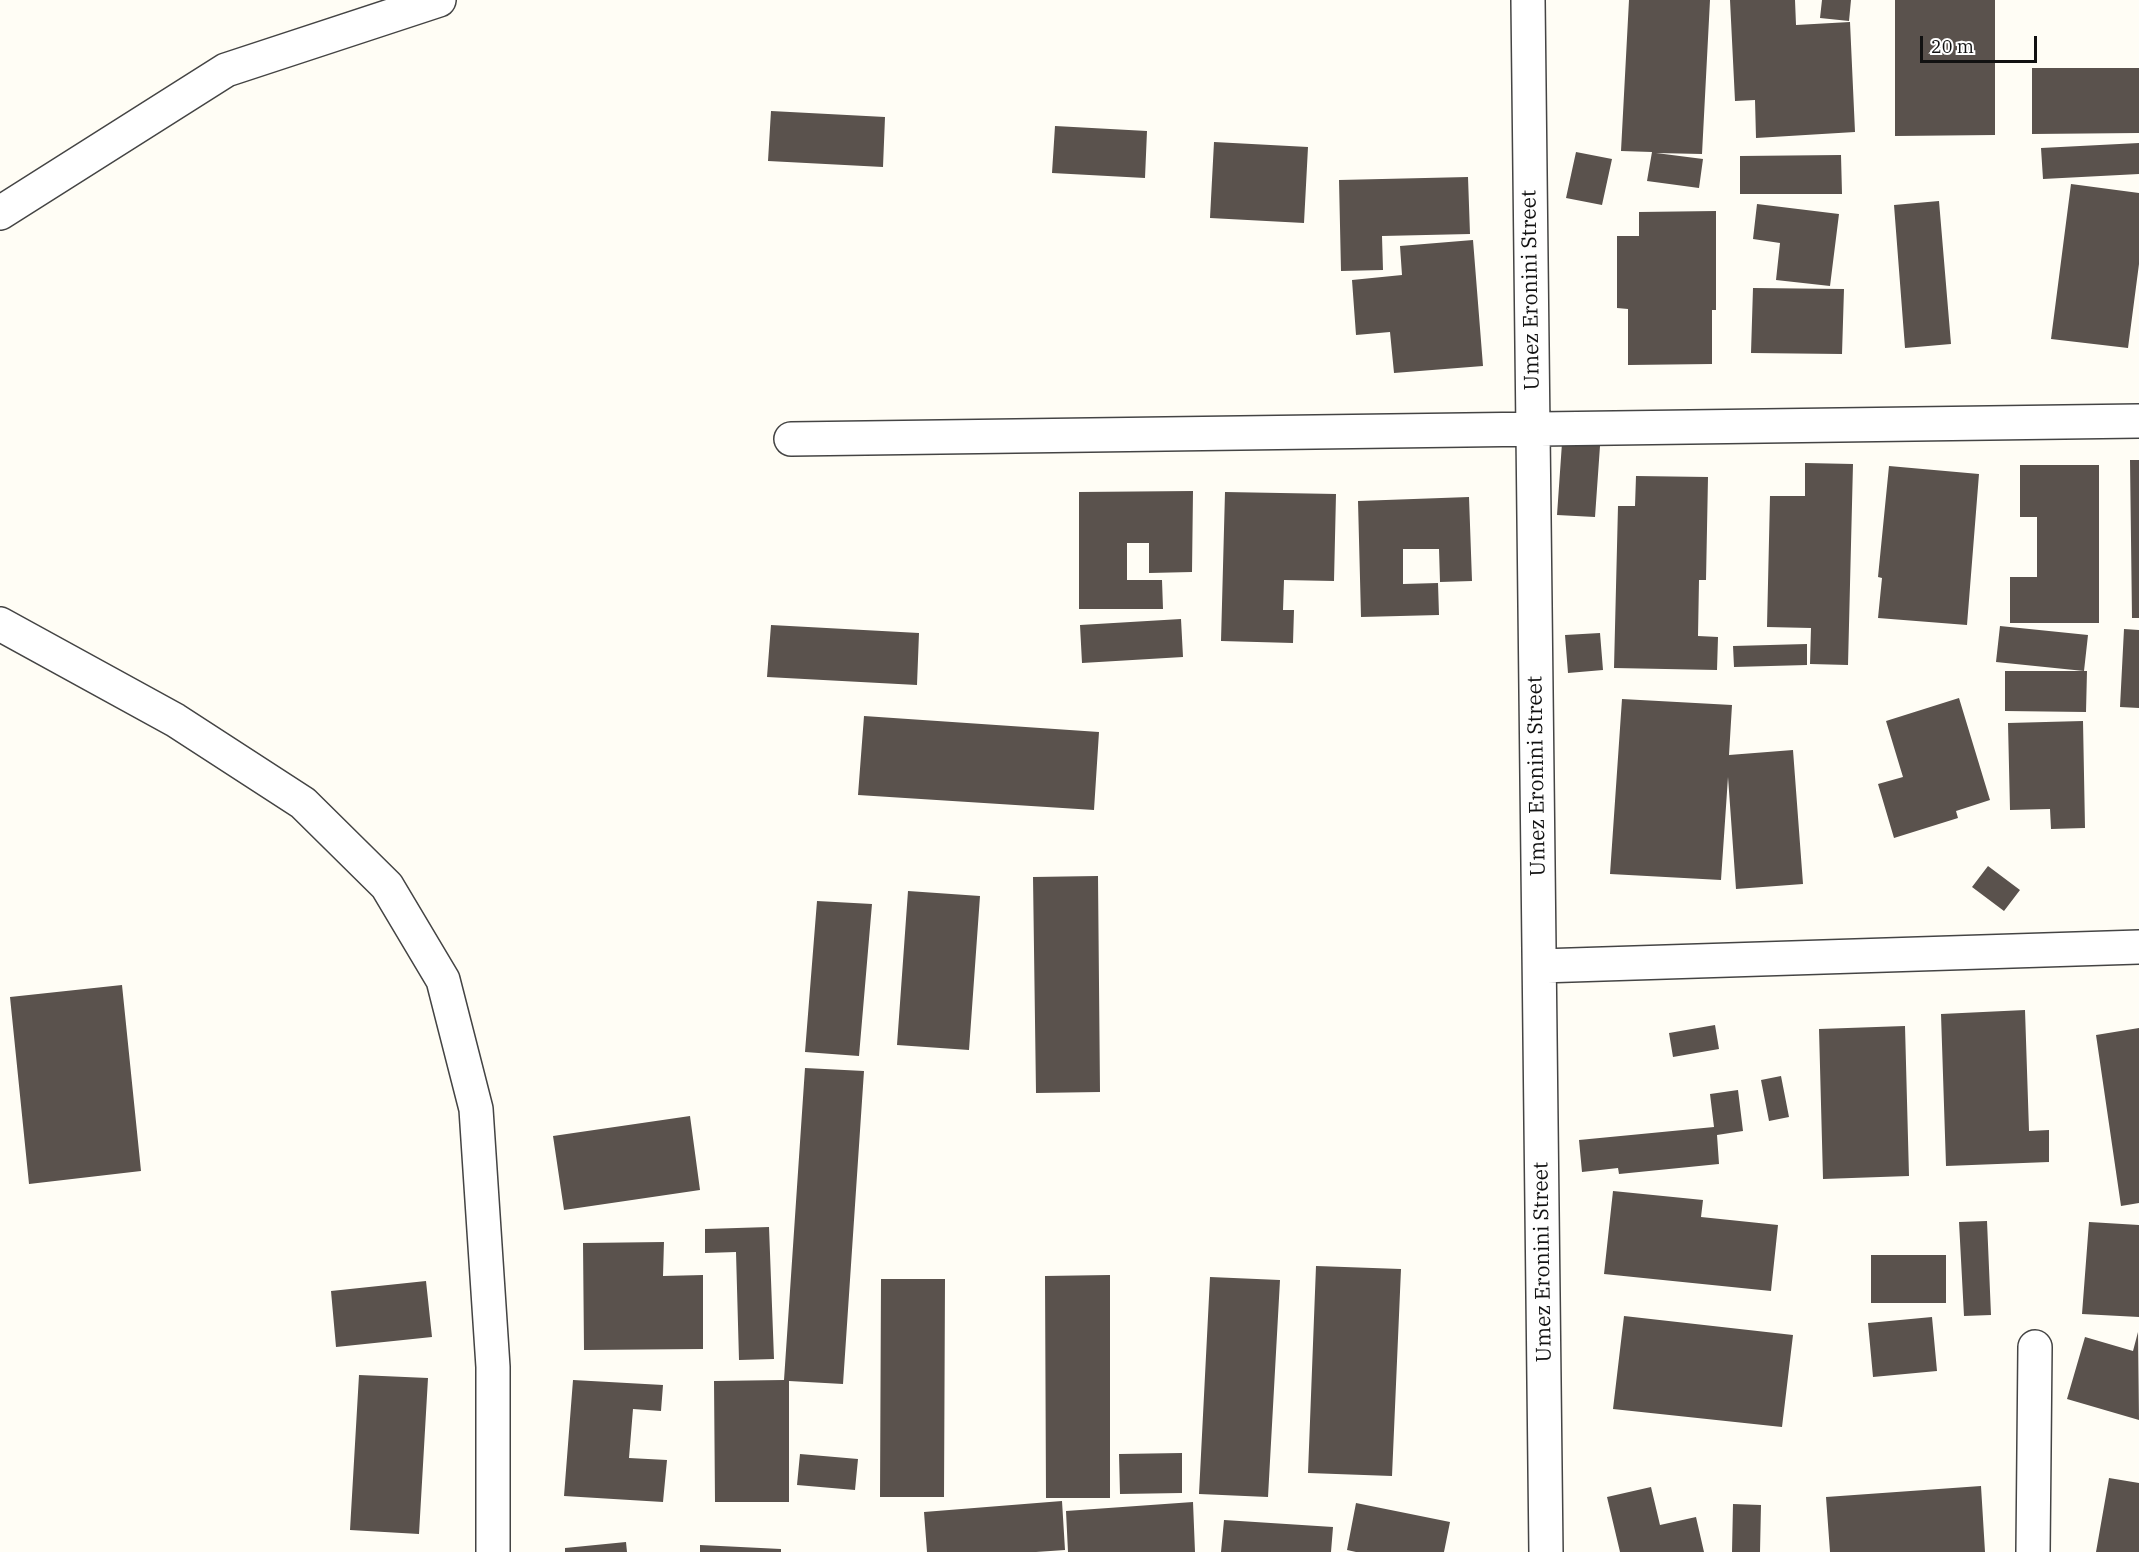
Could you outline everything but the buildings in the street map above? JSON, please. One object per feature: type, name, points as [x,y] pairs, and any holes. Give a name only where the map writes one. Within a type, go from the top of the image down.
[{"type":"street","points":[[0,213],[226,70],[403,6],[439,0]]},
{"type":"street","name":"Umez Eronini Street","points":[[1528,0],[1546,1552]]},
{"type":"street","points":[[791,439],[2139,421]]},
{"type":"street","points":[[0,624],[175,720],[303,803],[387,886],[443,980],[476,1109],[493,1367],[493,1552]]},
{"type":"street","points":[[1540,966],[2139,947]]},
{"type":"street","points":[[2033,1552],[2035,1347]]}]
